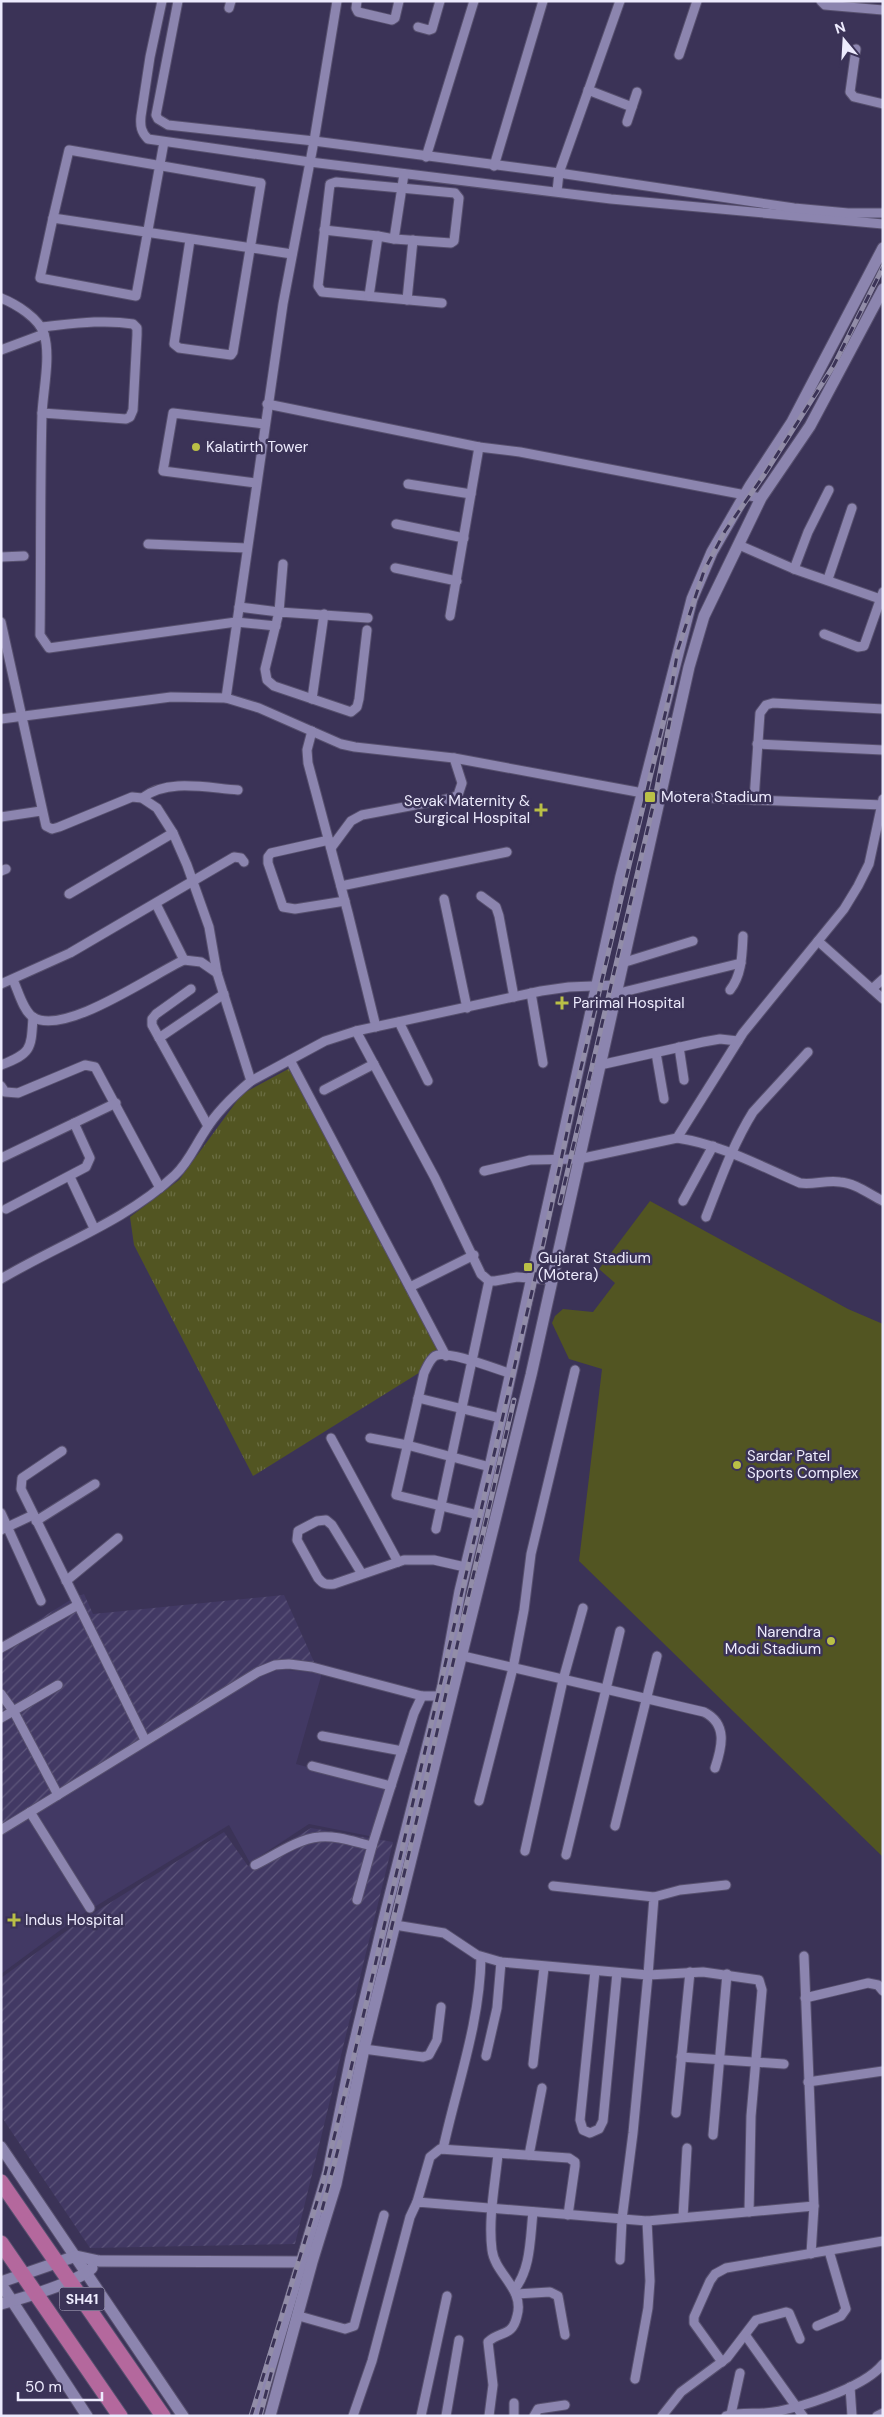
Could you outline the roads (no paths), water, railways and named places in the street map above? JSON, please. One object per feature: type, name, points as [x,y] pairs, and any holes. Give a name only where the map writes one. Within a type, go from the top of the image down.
[{"type":"main road","name":"SH41","points":[[1,2182],[31,2228],[163,2416]]},
{"type":"main road","name":"SH41","points":[[1,2243],[21,2275],[120,2416]]},
{"type":"street","points":[[162,1],[150,57],[140,126],[143,134],[148,139],[310,162],[611,199],[883,224]]},
{"type":"street","points":[[178,1],[157,105],[158,119],[168,125],[314,141],[494,166],[560,173],[794,208],[848,213],[883,213]]},
{"type":"street","points":[[226,698],[267,404],[337,1]]},
{"type":"street","points":[[357,1],[358,12],[392,20],[395,18],[398,1]]},
{"type":"street","points":[[418,27],[432,29],[440,1]]},
{"type":"street","points":[[426,157],[474,1]]},
{"type":"street","points":[[494,166],[543,1]]},
{"type":"street","points":[[557,191],[560,173],[620,1]]},
{"type":"street","points":[[679,55],[697,1]]},
{"type":"street","points":[[821,1],[825,4],[883,10]]},
{"type":"street","points":[[856,49],[850,92],[854,97],[883,104]]},
{"type":"street","points":[[588,90],[632,107]]},
{"type":"street","points":[[627,122],[637,92]]},
{"type":"street","points":[[164,142],[159,165],[146,233],[136,296],[40,278],[69,150],[159,165],[261,183],[234,352],[230,355],[178,348],[174,344],[190,240]]},
{"type":"street","points":[[394,239],[404,174]]},
{"type":"street","points":[[324,230],[394,239],[451,243],[454,241],[459,198],[455,193],[336,182],[330,184],[324,230],[318,286],[322,292],[442,303]]},
{"type":"street","points":[[53,218],[292,254]]},
{"type":"street","points":[[369,296],[378,236]]},
{"type":"street","points":[[407,300],[413,240]]},
{"type":"street","points":[[456,1655],[465,1567],[490,1467],[509,1373],[642,793],[692,599],[712,552],[792,422],[883,248]]},
{"type":"street","points":[[256,2416],[307,2262],[336,2184],[364,2049],[395,1925],[446,1696],[552,1280],[679,707],[704,616],[762,498],[810,426],[883,289]]},
{"type":"street","points":[[1,298],[20,308],[42,330],[46,351],[42,413],[40,635],[49,648],[236,622],[276,626]]},
{"type":"street","points":[[1,350],[42,330],[79,323],[125,322],[134,324],[137,328],[133,410],[130,417],[126,419],[42,413]]},
{"type":"street","points":[[267,404],[479,447],[520,452],[762,498]]},
{"type":"street","points":[[256,483],[163,471],[173,413],[264,424]]},
{"type":"street","points":[[450,616],[479,447]]},
{"type":"street","points":[[408,484],[471,494]]},
{"type":"street","points":[[794,569],[808,532],[828,490]]},
{"type":"street","points":[[828,579],[852,508]]},
{"type":"street","points":[[396,524],[464,538]]},
{"type":"street","points":[[148,544],[247,548]]},
{"type":"street","points":[[739,545],[794,569],[882,597],[864,646],[858,647],[824,634]]},
{"type":"street","points":[[1,557],[24,556]]},
{"type":"street","points":[[283,564],[279,612],[265,669],[267,680],[274,686],[351,712],[357,706],[367,630]]},
{"type":"street","points":[[395,568],[457,581]]},
{"type":"street","points":[[238,607],[279,612],[368,618]]},
{"type":"street","points":[[312,699],[324,614]]},
{"type":"street","points":[[1,622],[5,652],[23,715],[41,811],[46,826],[52,829],[120,800],[132,797],[142,798],[157,808],[173,833],[209,926],[217,973],[251,1081]]},
{"type":"street","points":[[1,719],[171,697],[226,698],[259,708],[341,744],[454,758],[660,796],[882,803],[869,864],[844,909],[738,1041],[677,1138]]},
{"type":"street","points":[[754,800],[760,713],[766,705],[774,703],[883,709]]},
{"type":"street","points":[[312,731],[307,750],[308,763],[376,1027]]},
{"type":"street","points":[[757,744],[883,750]]},
{"type":"street","points":[[345,901],[295,909],[283,907],[268,863],[268,857],[276,852],[330,844],[351,821],[362,815],[458,795],[462,783],[454,758]]},
{"type":"street","points":[[142,798],[151,792],[168,786],[238,790]]},
{"type":"street","points":[[1,816],[41,811]]},
{"type":"street","points":[[69,894],[173,833]]},
{"type":"street","points":[[341,886],[507,852]]},
{"type":"street","points":[[1,984],[70,953],[234,857],[241,858],[244,862]]},
{"type":"street","points":[[481,896],[496,907],[500,916],[514,997]]},
{"type":"street","points":[[444,899],[466,1008]]},
{"type":"street","points":[[156,904],[184,960]]},
{"type":"street","points":[[730,990],[735,984],[741,963],[743,936]]},
{"type":"street","points":[[818,940],[883,999]]},
{"type":"street","points":[[622,963],[693,941]]},
{"type":"street","points":[[13,980],[28,1011],[33,1017],[55,1021],[80,1015],[184,960],[201,962],[217,973]]},
{"type":"street","points":[[1,1279],[138,1204],[160,1188],[176,1174],[192,1155],[208,1126],[231,1097],[251,1081],[325,1041],[356,1031],[514,997],[570,987],[598,986],[616,989],[741,963]]},
{"type":"street","points":[[872,989],[883,980]]},
{"type":"street","points":[[191,989],[156,1014],[152,1019],[152,1025],[208,1126]]},
{"type":"street","points":[[159,1038],[224,994]]},
{"type":"street","points":[[531,994],[543,1063]]},
{"type":"street","points":[[1,1065],[22,1057],[30,1048],[33,1017]]},
{"type":"street","points":[[400,1022],[428,1081]]},
{"type":"street","points":[[356,1031],[474,1255],[481,1274],[489,1281],[532,1277],[552,1280]]},
{"type":"street","points":[[600,1065],[720,1039],[738,1041]]},
{"type":"street","points":[[679,1047],[684,1080]]},
{"type":"street","points":[[706,1217],[731,1153],[753,1112],[808,1052]]},
{"type":"street","points":[[656,1053],[664,1099]]},
{"type":"street","points":[[290,1060],[446,1356]]},
{"type":"street","points":[[324,1090],[374,1064]]},
{"type":"street","points":[[1,1086],[6,1092],[18,1093],[85,1065],[99,1071],[160,1188]]},
{"type":"street","points":[[1,1158],[116,1103]]},
{"type":"street","points":[[6,1209],[70,1178],[86,1167],[90,1158],[74,1123]]},
{"type":"street","points":[[484,1171],[530,1160],[579,1158],[677,1138],[696,1140],[713,1146],[800,1183],[839,1182],[849,1184],[883,1201]]},
{"type":"street","points":[[683,1201],[713,1146]]},
{"type":"street","points":[[70,1178],[94,1228]]},
{"type":"street","points":[[410,1287],[474,1255]]},
{"type":"street","points":[[436,1529],[489,1281]]},
{"type":"street","points":[[478,1515],[396,1495],[424,1372],[434,1357],[439,1354],[472,1361],[509,1373]]},
{"type":"street","points":[[479,1801],[513,1668],[524,1610],[531,1554],[575,1370]]},
{"type":"street","points":[[418,1398],[500,1418]]},
{"type":"street","points":[[331,1438],[398,1562]]},
{"type":"street","points":[[370,1438],[408,1445],[490,1467]]},
{"type":"street","points":[[62,1451],[22,1478],[21,1488],[34,1518],[145,1740]]},
{"type":"street","points":[[4,1529],[34,1518],[95,1484]]},
{"type":"street","points":[[1,1513],[4,1529],[41,1601]]},
{"type":"street","points":[[362,1574],[332,1525],[326,1520],[317,1521],[298,1531],[297,1540],[322,1584],[334,1584],[398,1562],[421,1559],[465,1567]]},
{"type":"street","points":[[66,1580],[118,1538]]},
{"type":"street","points":[[1,1648],[78,1605]]},
{"type":"street","points":[[525,1851],[563,1680],[583,1608]]},
{"type":"street","points":[[566,1854],[620,1631]]},
{"type":"street","points":[[456,1655],[710,1715],[719,1725],[722,1736],[715,1768]]},
{"type":"street","points":[[615,1826],[657,1656]]},
{"type":"street","points":[[1,1830],[145,1740],[258,1672],[275,1665],[289,1664],[312,1667],[422,1696],[446,1696]]},
{"type":"street","points":[[1,1718],[58,1685]]},
{"type":"street","points":[[1,1694],[14,1712],[58,1795]]},
{"type":"street","points":[[357,1900],[402,1751],[422,1696]]},
{"type":"street","points":[[270,2416],[299,2316],[307,2262],[328,2172],[351,2058],[385,1915],[446,1696]]},
{"type":"street","points":[[322,1736],[402,1751]]},
{"type":"street","points":[[312,1766],[391,1786]]},
{"type":"street","points":[[30,1812],[90,1908]]},
{"type":"street","points":[[255,1865],[306,1840],[319,1837],[332,1837],[372,1846]]},
{"type":"street","points":[[553,1886],[654,1897],[680,1890],[726,1885]]},
{"type":"street","points":[[620,2260],[622,2219],[634,2133],[654,1897]]},
{"type":"street","points":[[395,1925],[444,1933],[481,1957],[501,1962],[544,1968],[648,1975],[690,1972],[755,1978],[761,1984],[757,2063],[751,2116],[749,2212]]},
{"type":"street","points":[[804,1956],[814,2206],[810,2254]]},
{"type":"street","points":[[444,2149],[456,2091],[476,2020],[481,1957]]},
{"type":"street","points":[[486,2056],[497,2008],[501,1962]]},
{"type":"street","points":[[533,2064],[544,1968]]},
{"type":"street","points":[[595,1971],[580,2120],[583,2130],[590,2133],[599,2129],[603,2121],[617,1973]]},
{"type":"street","points":[[676,2113],[690,1972]]},
{"type":"street","points":[[713,2135],[718,2060],[727,1974]]},
{"type":"street","points":[[805,1998],[868,1983],[878,1985],[883,1991]]},
{"type":"street","points":[[364,2049],[423,2057],[429,2055],[437,2040],[441,2007]]},
{"type":"street","points":[[682,2057],[784,2064]]},
{"type":"street","points":[[808,2082],[883,2071]]},
{"type":"street","points":[[529,2155],[542,2088]]},
{"type":"street","points":[[1,2146],[183,2416]]},
{"type":"street","points":[[683,2218],[687,2148]]},
{"type":"street","points":[[353,2416],[372,2361],[410,2217],[417,2202],[430,2158],[435,2152],[444,2149],[569,2158],[575,2162],[568,2215]]},
{"type":"street","points":[[489,2416],[493,2385],[488,2342],[509,2332],[518,2308],[515,2292],[492,2251],[492,2209],[498,2154]]},
{"type":"street","points":[[417,2202],[647,2221],[814,2206]]},
{"type":"street","points":[[515,2292],[526,2270],[533,2212]]},
{"type":"street","points":[[299,2316],[345,2329],[354,2326],[384,2215]]},
{"type":"street","points":[[635,2379],[648,2308],[650,2281],[647,2221]]},
{"type":"street","points":[[722,2362],[694,2323],[694,2317],[715,2274],[726,2268],[883,2241]]},
{"type":"street","points":[[817,2326],[840,2316],[846,2309],[829,2250]]},
{"type":"street","points":[[87,2416],[1,2283],[56,2261],[76,2256],[99,2261],[307,2262]]},
{"type":"street","points":[[1,2304],[87,2273],[99,2261]]},
{"type":"street","points":[[515,2292],[554,2293],[560,2302],[565,2335]]},
{"type":"street","points":[[420,2416],[447,2296]]},
{"type":"street","points":[[662,2416],[681,2392],[722,2362],[746,2336],[756,2320],[782,2311],[789,2313],[800,2339]]},
{"type":"street","points":[[746,2336],[803,2416]]},
{"type":"street","points":[[446,2416],[459,2340]]},
{"type":"street","points":[[740,2373],[729,2415],[764,2413],[796,2406],[850,2388],[883,2364]]},
{"type":"street","points":[[850,2388],[852,2416]]},
{"type":"street","points":[[514,2402],[514,2416]]},
{"type":"street","points":[[534,2416],[538,2408],[564,2405]]},
{"type":"street","points":[[877,2416],[883,2413]]},
{"type":"railway","points":[[251,2416],[323,2182],[349,2077],[543,1244],[579,1076],[672,685],[678,649],[704,571],[725,531],[764,475],[834,365],[883,267]]},
{"type":"railway","points":[[560,1203],[655,798],[670,720]]},
{"type":"railway","points":[[383,1965],[514,1400]]},
{"type":"railway","points":[[322,2210],[340,2142]]},
{"type":"railway","points":[[260,2416],[272,2370]]},
{"type":"place","name":"Kalatirth Tower","points":[[196,447]]},
{"type":"place","name":"Motera Stadium","points":[[650,797]]},
{"type":"place","name":"Sevak Maternity & Surgical Hospital","points":[[541,810]]},
{"type":"place","name":"Parimal Hospital","points":[[562,1003]]},
{"type":"place","name":"Gujarat Stadium (Motera)","points":[[528,1267]]},
{"type":"place","name":"Sardar Patel Sports Complex","points":[[737,1465]]},
{"type":"place","name":"Narendra Modi Stadium","points":[[831,1641]]},
{"type":"place","name":"Indus Hospital","points":[[14,1920]]}]
